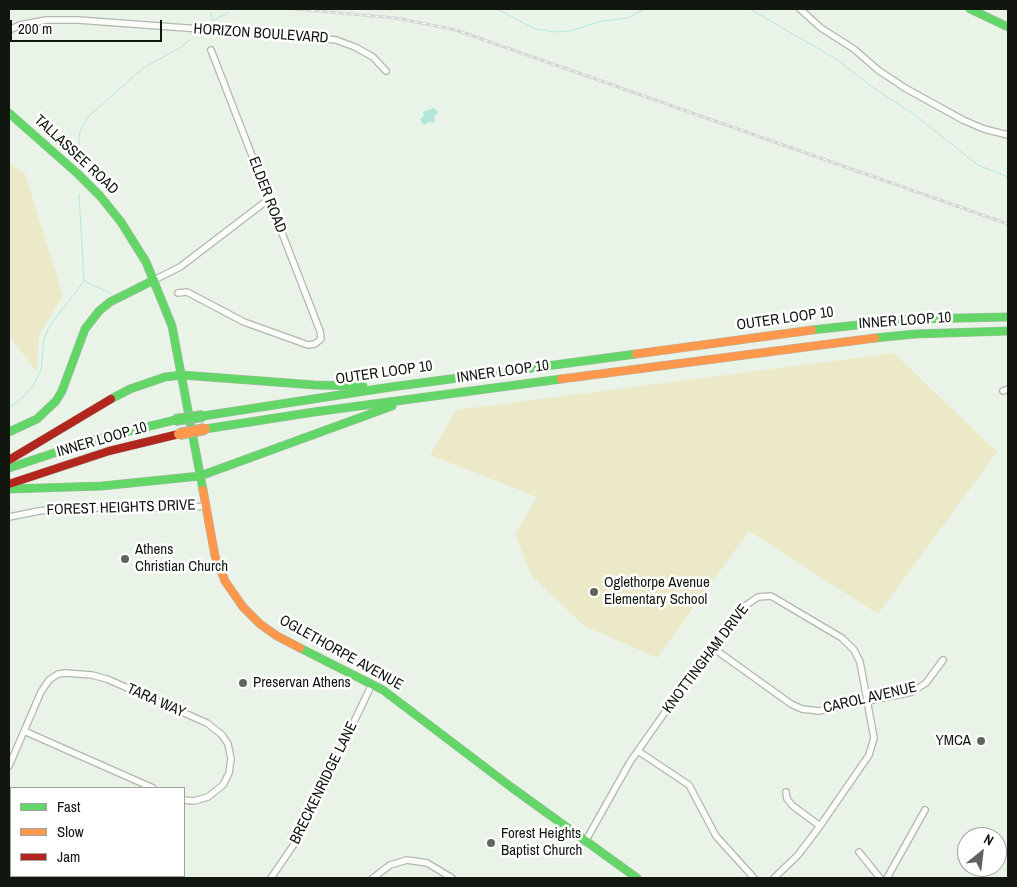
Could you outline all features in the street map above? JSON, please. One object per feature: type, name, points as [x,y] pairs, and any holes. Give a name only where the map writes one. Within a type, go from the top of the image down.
[{"type":"main road","points":[[970,9],[1008,27]]},
{"type":"main road","name":"TALLASSEE ROAD","points":[[9,113],[100,196],[131,236],[154,280],[172,326],[189,416]]},
{"type":"main road","points":[[9,432],[37,419],[56,402],[62,391],[85,329],[100,311],[110,302],[154,280]]},
{"type":"main road","name":"OUTER LOOP 10","points":[[9,468],[93,440],[175,420],[391,387],[843,326],[912,319],[1008,317]]},
{"type":"main road","name":"INNER LOOP 10","points":[[9,484],[109,452],[178,434],[249,421],[862,339],[947,332],[1008,331]]},
{"type":"main road","points":[[9,460],[98,406],[130,389],[165,377],[182,375],[315,385],[391,387]]},
{"type":"main road","points":[[9,490],[35,487],[102,486],[200,476],[410,400]]},
{"type":"main road","name":"OGLETHORPE AVENUE","points":[[189,416],[212,544],[220,568],[230,588],[243,607],[260,624],[277,636],[372,684],[391,696],[585,842],[637,878]]},
{"type":"street","points":[[800,9],[821,28],[854,49],[878,70],[905,88],[963,120],[984,129],[1008,135]]},
{"type":"street","name":"HORIZON BOULEVARD","points":[[9,30],[20,25],[46,20],[78,20],[309,36],[336,40],[355,47],[373,58],[386,71]]},
{"type":"street","name":"ELDER ROAD","points":[[178,293],[187,292],[244,322],[308,345],[315,344],[321,337],[211,50]]},
{"type":"street","points":[[154,280],[180,267],[268,199]]},
{"type":"street","name":"FOREST HEIGHTS DRIVE","points":[[9,517],[67,508],[187,508],[205,506]]},
{"type":"street","name":"KNOTTINGHAM DRIVE","points":[[585,842],[624,772],[638,751],[745,605],[762,596],[771,596],[842,638],[850,645],[860,662],[873,733],[872,749],[858,772],[798,855],[774,878]]},
{"type":"street","name":"CAROL AVENUE","points":[[713,648],[785,700],[802,708],[819,711],[867,702],[917,689],[930,678],[944,660]]},
{"type":"street","name":"TARA WAY","points":[[9,766],[41,692],[53,677],[58,674],[72,672],[92,674],[207,723],[225,739],[230,752],[230,766],[223,785],[208,797],[194,801],[185,800]]},
{"type":"street","name":"BRECKENRIDGE LANE","points":[[271,878],[299,837],[372,684]]},
{"type":"street","points":[[24,732],[151,787]]},
{"type":"street","points":[[638,751],[689,786],[716,836],[754,878]]},
{"type":"street","points":[[786,792],[787,799],[793,806],[820,826]]},
{"type":"street","points":[[888,878],[925,810]]},
{"type":"street","points":[[859,852],[880,878]]},
{"type":"street","points":[[373,878],[390,865],[407,860],[427,863],[452,878]]},
{"type":"shaded area","points":[[9,163],[25,174],[63,296],[39,335],[37,373],[9,335]]},
{"type":"shaded area","name":"Oglethorpe Avenue Elementary School","points":[[894,353],[997,452],[878,614],[749,531],[657,658],[583,625],[531,575],[515,534],[537,497],[430,455],[456,410]]},
{"type":"water","points":[[434,108],[438,112],[434,117],[435,121],[424,125],[420,120],[424,115],[423,112]]},
{"type":"waterway","points":[[497,9],[535,29],[556,32],[570,31],[602,21],[628,18],[644,9]]},
{"type":"waterway","points":[[750,9],[836,59],[875,89],[911,112],[978,165],[1008,177]]},
{"type":"waterway","points":[[211,13],[212,21],[228,12]]},
{"type":"waterway","points":[[79,162],[79,136],[88,117],[143,68],[178,49],[190,40]]},
{"type":"waterway","points":[[9,408],[32,387],[41,370],[44,339],[49,327],[84,281],[79,194]]},
{"type":"waterway","points":[[84,281],[112,294]]},
{"type":"railway","points":[[295,9],[396,18],[456,30],[1008,224]]},
{"type":"traffic: fast","points":[[970,9],[1008,27]]},
{"type":"traffic: fast","points":[[9,113],[100,196],[121,222],[146,262],[172,326],[203,490]]},
{"type":"traffic: fast","points":[[9,432],[37,419],[56,401],[62,391],[85,329],[99,311],[110,302],[154,280]]},
{"type":"traffic: fast","points":[[812,330],[912,319],[1008,317]]},
{"type":"traffic: fast","points":[[875,338],[915,334],[1008,331]]},
{"type":"traffic: fast","points":[[203,416],[391,387],[636,354]]},
{"type":"traffic: fast","points":[[111,399],[130,389],[165,377],[182,375],[315,385],[363,386]]},
{"type":"traffic: fast","points":[[205,429],[314,412],[561,379]]},
{"type":"traffic: fast","points":[[9,489],[102,486],[200,476],[392,406]]},
{"type":"traffic: fast","points":[[175,420],[203,416]]},
{"type":"traffic: fast","points":[[9,468],[93,440],[175,420]]},
{"type":"traffic: fast","points":[[300,648],[383,690],[511,787],[637,878]]},
{"type":"traffic: slow","points":[[636,354],[812,330]]},
{"type":"traffic: slow","points":[[561,379],[875,338]]},
{"type":"traffic: slow","points":[[179,434],[205,429]]},
{"type":"traffic: slow","points":[[203,490],[215,556],[225,581],[243,607],[260,624],[277,636],[300,648]]},
{"type":"traffic: jam","points":[[9,460],[111,399]]},
{"type":"traffic: jam","points":[[9,484],[109,451],[179,434]]},
{"type":"place","name":"Athens Christian Church","points":[[125,559]]},
{"type":"place","name":"Oglethorpe Avenue Elementary School","points":[[594,592]]},
{"type":"place","name":"Preservan Athens","points":[[243,683]]},
{"type":"place","name":"YMCA","points":[[981,741]]},
{"type":"place","name":"Forest Heights Baptist Church","points":[[491,843]]}]
